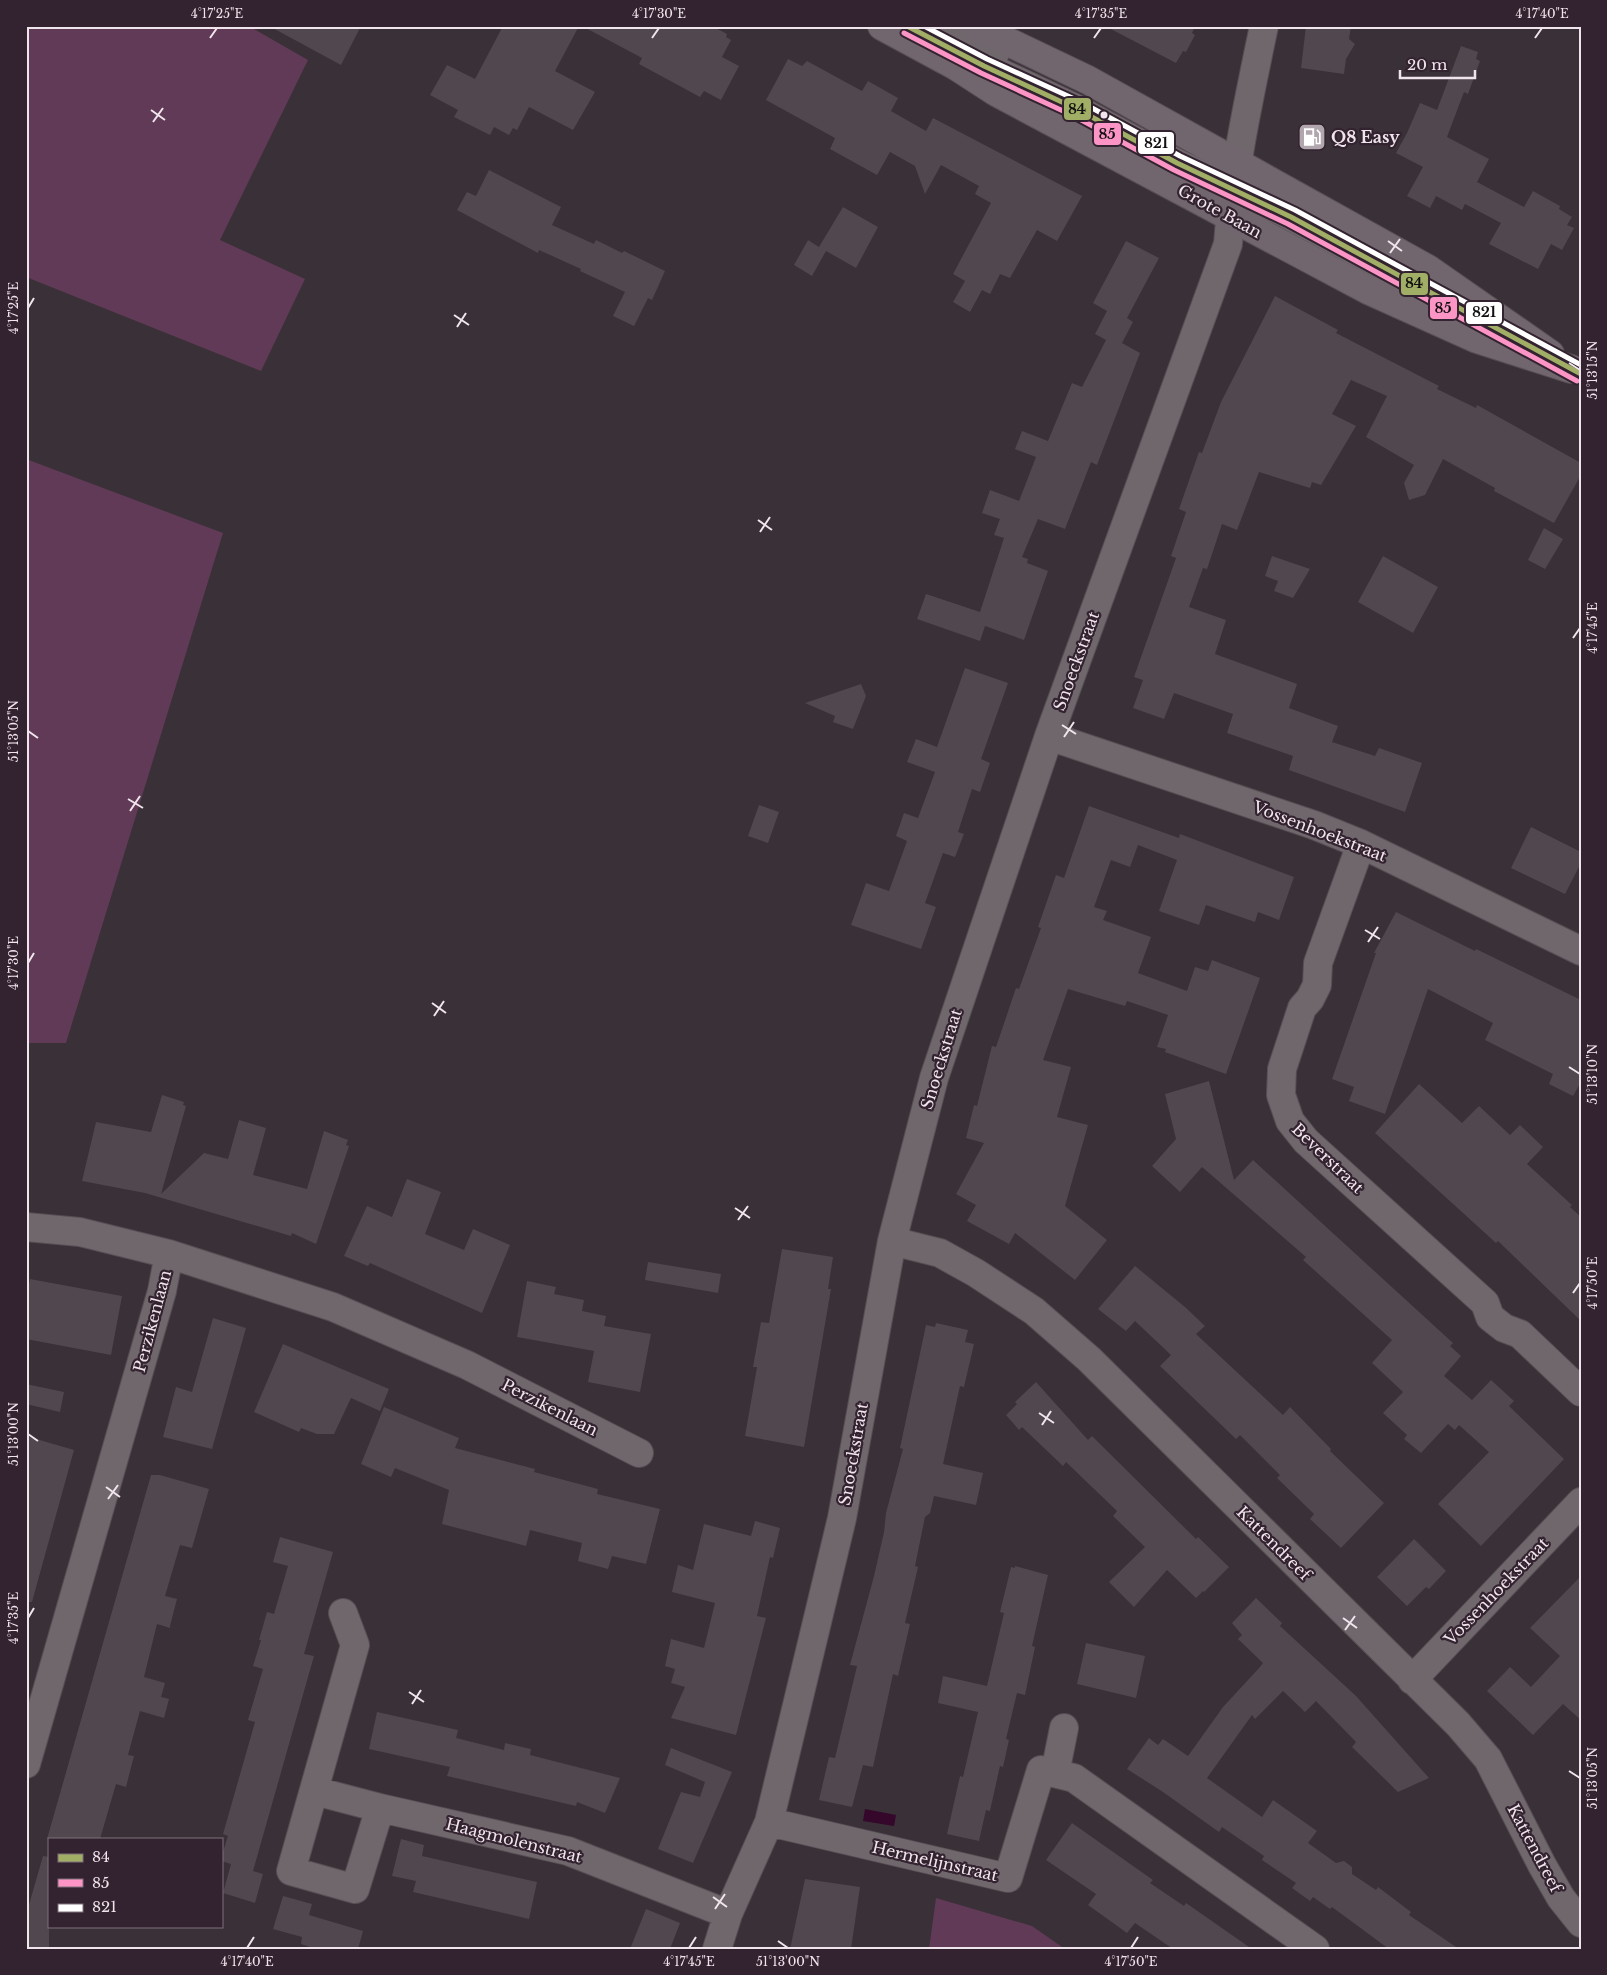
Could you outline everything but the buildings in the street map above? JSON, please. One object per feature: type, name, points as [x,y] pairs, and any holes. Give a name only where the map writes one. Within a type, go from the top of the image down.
[{"type":"main road","name":"Grote Baan","points":[[882,26],[956,66],[996,92],[1368,290],[1477,339],[1576,371]]},
{"type":"main road","points":[[975,26],[1088,80],[1428,269],[1576,371]]},
{"type":"street","name":"Grote Baan","points":[[907,26],[984,66],[1077,109],[1177,163],[1235,189],[1379,263],[1576,371]]},
{"type":"street","name":"Grote Baan","points":[[950,26],[993,51],[1077,109]]},
{"type":"street","name":"Snoeckstraat","points":[[717,1949],[728,1914],[769,1822],[842,1518],[892,1241],[936,1070],[1049,736],[1228,244],[1238,163],[1264,26]]},
{"type":"street","name":"Vossenhoekstraat","points":[[1049,736],[1314,825],[1361,844],[1581,951]]},
{"type":"street","name":"Beverstraat","points":[[1361,844],[1318,963],[1317,985],[1310,999],[1302,1008],[1282,1069],[1281,1095],[1290,1121],[1306,1141],[1485,1303],[1490,1317],[1504,1328],[1520,1334],[1581,1392]]},
{"type":"street","points":[[26,1227],[80,1232],[169,1254]]},
{"type":"street","name":"Kattendreef","points":[[892,1241],[940,1253],[1034,1311],[1089,1359],[1458,1724],[1488,1759],[1542,1865],[1561,1898],[1581,1923]]},
{"type":"street","name":"Perzikenlaan","points":[[26,1764],[162,1291],[169,1254],[333,1307],[467,1365],[640,1453]]},
{"type":"street","name":"Vossenhoekstraat","points":[[1412,1680],[1581,1502]]},
{"type":"street","points":[[342,1613],[355,1645],[292,1871],[356,1889],[380,1808]]},
{"type":"street","points":[[1064,1728],[1054,1773],[1074,1778],[1315,1949]]},
{"type":"street","name":"Hermelijnstraat","points":[[769,1822],[1008,1878],[1041,1770],[1054,1773]]},
{"type":"street","name":"Haagmolenstraat","points":[[315,1791],[380,1808],[568,1851],[728,1914]]},
{"type":"shaded area","points":[[26,26],[249,26],[308,60],[220,240],[305,279],[261,371],[26,277]]},
{"type":"shaded area","points":[[26,459],[223,533],[66,1043],[26,1043]]},
{"type":"shaded area","points":[[865,1809],[896,1815],[894,1826],[863,1821]]},
{"type":"shaded area","points":[[936,1898],[1032,1926],[1065,1949],[929,1949]]},
{"type":"transit line","name":"84","points":[[907,26],[984,66],[1077,109],[1177,163],[1291,217],[1581,374]]},
{"type":"transit line","name":"821","points":[[924,26],[987,59],[1081,102],[1180,156],[1295,210],[1581,365]]},
{"type":"transit line","name":"85","points":[[904,33],[981,73],[1074,116],[1174,170],[1288,224],[1577,381]]},
{"type":"place","name":"Q8 Easy","points":[[1312,137]]}]
